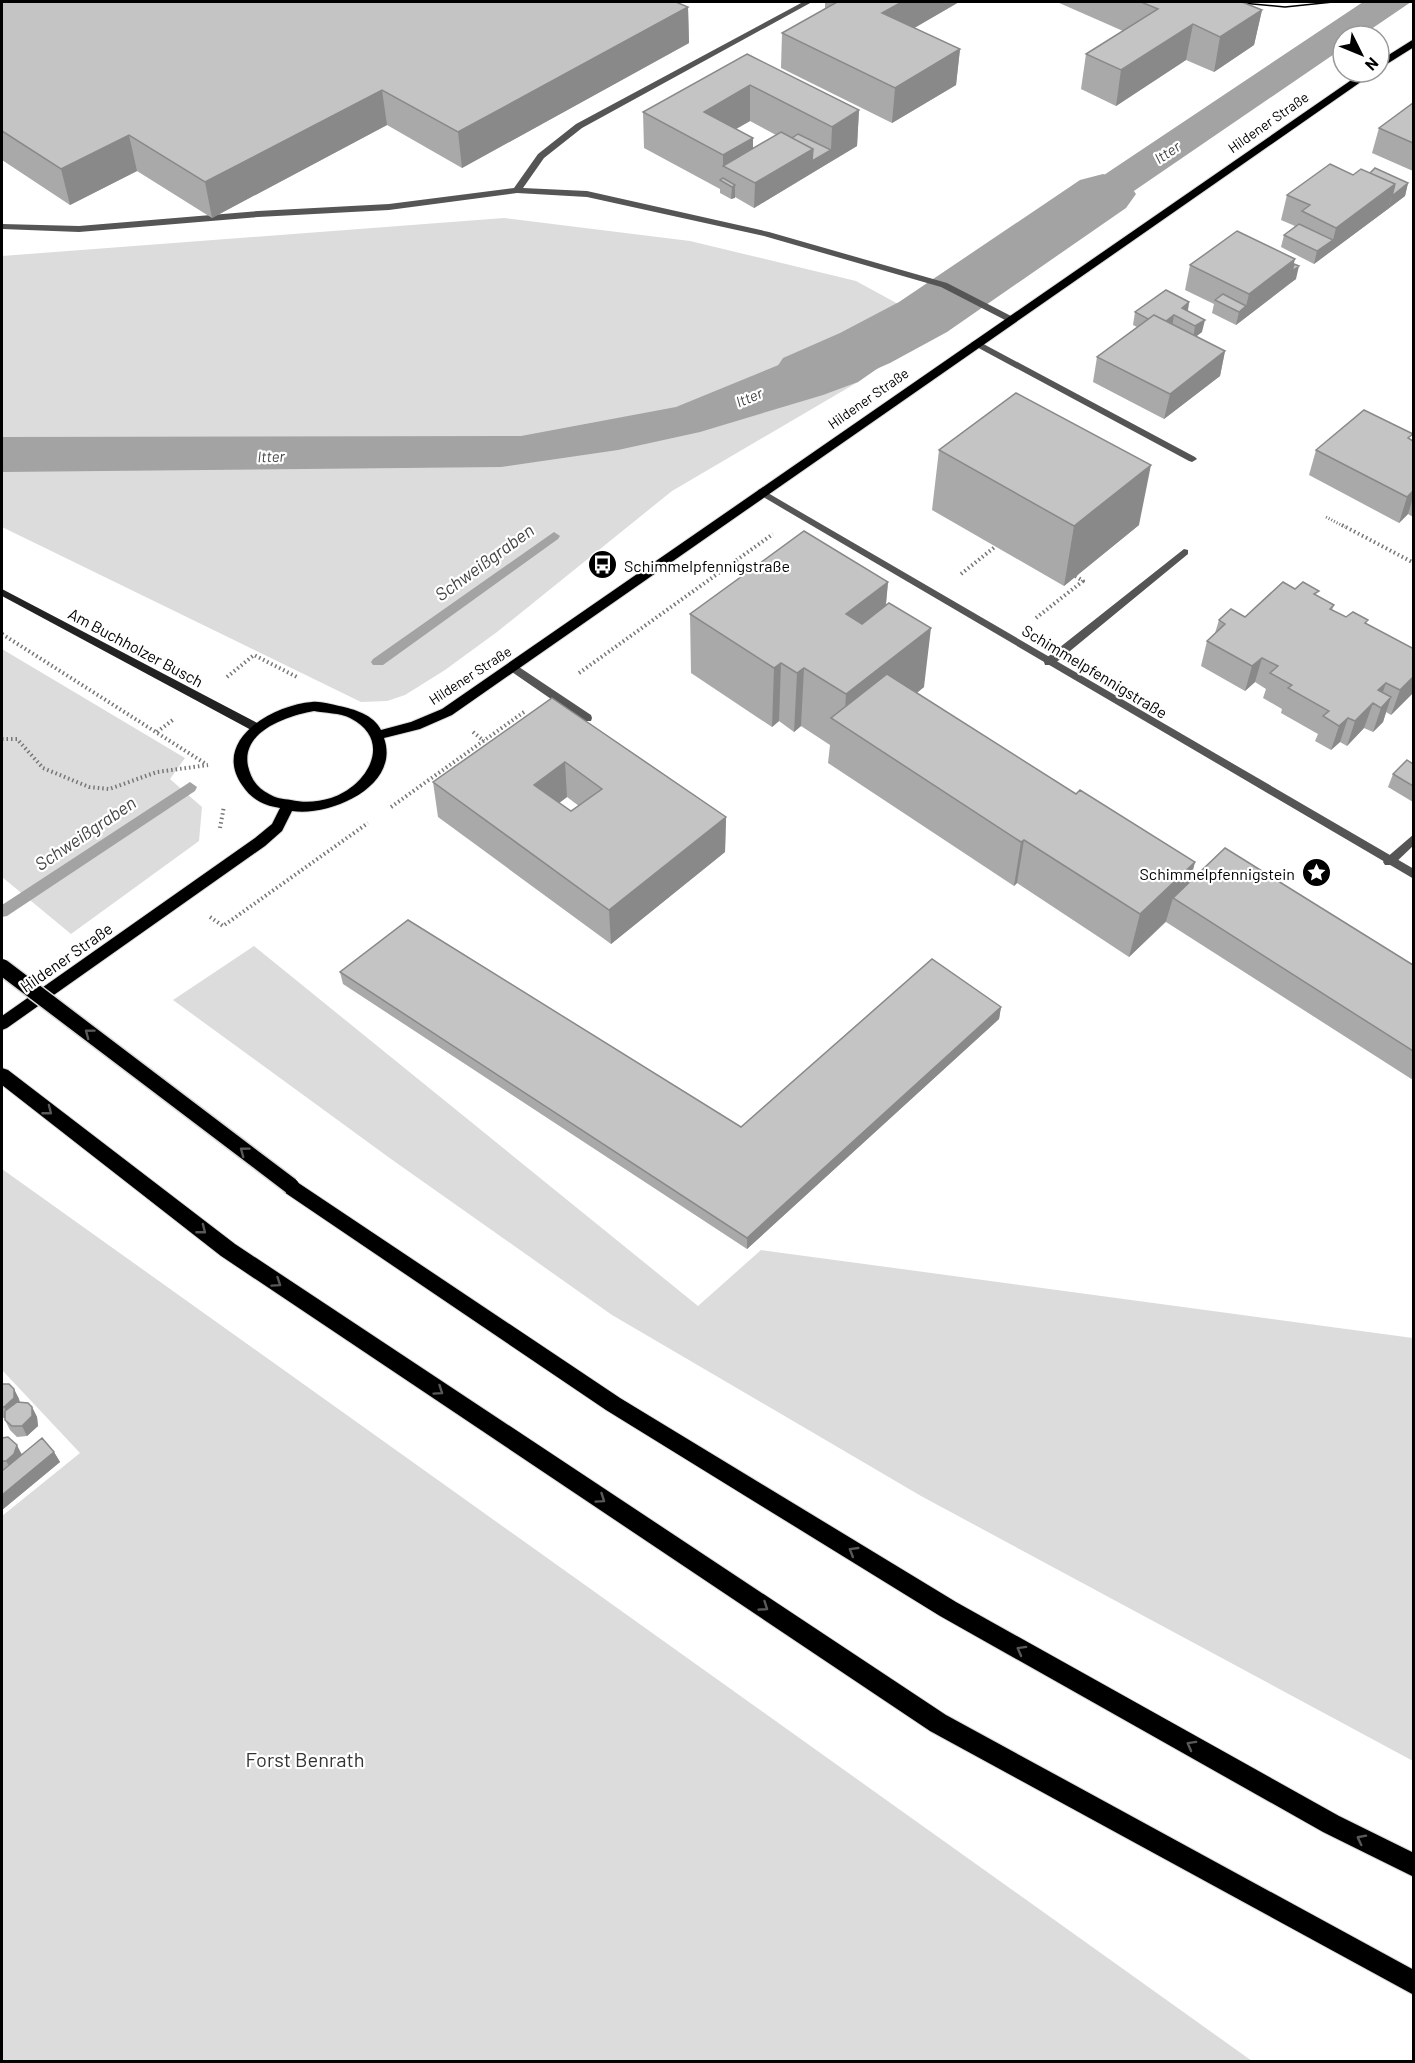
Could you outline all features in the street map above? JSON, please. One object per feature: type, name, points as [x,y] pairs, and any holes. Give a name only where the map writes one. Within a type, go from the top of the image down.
[{"type":"highway","points":[[2,967],[291,1186],[613,1404],[948,1609],[1321,1818],[1413,1866]]},
{"type":"highway","points":[[2,1075],[228,1250],[938,1723],[1413,1983]]},
{"type":"main road","points":[[1391,58],[1413,42]]},
{"type":"main road","name":"Hildener Straße","points":[[379,735],[416,726],[447,712],[761,492],[1353,84]]},
{"type":"main road","name":"Am Buchholzer Busch","points":[[2,592],[257,728]]},
{"type":"main road","points":[[314,706],[335,707],[354,713],[369,722],[379,735],[383,751],[379,767],[369,782],[353,794],[333,803],[310,808],[270,802],[255,793],[245,781],[240,768],[241,754],[247,740],[257,728],[293,709],[314,706]]},
{"type":"main road","name":"Hildener Straße","points":[[2,1024],[260,842],[277,827],[288,806]]},
{"type":"street","points":[[517,190],[542,156],[579,126],[808,2]]},
{"type":"street","points":[[2,227],[79,229],[258,214],[389,207],[517,190],[587,194],[755,231],[944,285],[1010,320]]},
{"type":"street","points":[[976,343],[1192,459]]},
{"type":"street","name":"Schimmelpfennigstraße","points":[[761,492],[1413,875]]},
{"type":"street","points":[[1049,662],[1184,552]]},
{"type":"street","points":[[513,667],[586,718]]},
{"type":"street","points":[[1389,862],[1413,838]]},
{"type":"path","points":[[387,809],[799,515]]},
{"type":"path","points":[[1326,517],[1413,563]]},
{"type":"path","points":[[935,595],[996,546]]},
{"type":"path","points":[[1010,639],[1083,581],[1075,576]]},
{"type":"path","points":[[2,634],[209,765],[157,772],[109,789],[89,788],[43,768],[17,739],[2,738]]},
{"type":"path","points":[[217,831],[222,826],[225,800]]},
{"type":"path","points":[[182,897],[223,927],[378,816]]},
{"type":"green space","points":[[504,218],[690,241],[856,281],[911,311],[926,332],[858,382],[672,491],[497,632],[445,670],[405,695],[387,701],[361,702],[2,527],[2,256]]},
{"type":"green space","points":[[2,649],[185,758],[170,779],[202,807],[199,841],[71,934],[2,877]]},
{"type":"green space","points":[[254,946],[698,1306],[761,1250],[1413,1338],[1413,1761],[921,1496],[612,1315],[391,1159],[173,1000]]},
{"type":"green space","name":"Forst Benrath","points":[[2,1169],[1252,2061],[2,2061],[2,1516],[80,1453],[2,1370]]},
{"type":"water","points":[[1363,2],[1411,2],[1379,24],[1331,24],[1331,56],[1014,273],[981,257]]},
{"type":"water","points":[[911,311],[939,326],[858,382],[823,395],[700,432],[618,450],[501,467],[2,472],[2,437],[521,436],[676,407]]},
{"type":"building","points":[[2,2],[676,2],[688,7],[458,132],[382,90],[205,182],[129,135],[61,169],[2,131]]},
{"type":"building","points":[[837,2],[902,2],[882,13],[960,49],[895,88],[782,33]]},
{"type":"building","points":[[1141,2],[1242,2],[1262,10],[1220,37],[1193,24],[1121,70],[1086,54],[1158,9]]},
{"type":"building","points":[[747,54],[859,110],[832,127],[750,85],[704,112],[753,138],[723,155],[643,112]]},
{"type":"building","points":[[1413,103],[1413,143],[1379,128]]},
{"type":"building","points":[[781,132],[813,149],[755,183],[723,166]]},
{"type":"building","points":[[798,134],[831,150],[812,161],[813,149],[792,138]]},
{"type":"building","points":[[1330,164],[1353,175],[1361,169],[1395,184],[1336,228],[1302,211],[1310,205],[1287,195]]},
{"type":"building","points":[[1375,168],[1408,183],[1392,196],[1395,184],[1370,173]]},
{"type":"building","points":[[723,178],[735,185],[732,187],[720,180]]},
{"type":"building","points":[[1299,224],[1333,240],[1317,251],[1284,235]]},
{"type":"building","points":[[1237,231],[1295,259],[1249,294],[1190,265]]},
{"type":"building","points":[[1166,290],[1189,302],[1182,308],[1205,320],[1195,326],[1174,315],[1166,321],[1154,315],[1148,319],[1135,312]]},
{"type":"building","points":[[1223,294],[1246,306],[1239,312],[1215,300]]},
{"type":"building","points":[[1154,315],[1225,351],[1170,394],[1097,357]]},
{"type":"building","points":[[1016,393],[1151,465],[1074,526],[939,450]]},
{"type":"building","points":[[1364,410],[1413,434],[1408,438],[1413,441],[1413,491],[1407,497],[1316,450]]},
{"type":"building","points":[[804,531],[888,582],[846,614],[862,624],[889,603],[931,628],[846,694],[804,668],[797,673],[781,663],[774,668],[690,614]]},
{"type":"building","points":[[1283,582],[1295,589],[1303,582],[1319,591],[1314,594],[1334,605],[1330,609],[1346,617],[1353,612],[1368,620],[1365,623],[1412,648],[1413,646],[1413,677],[1400,690],[1386,683],[1378,690],[1391,697],[1381,708],[1373,703],[1355,721],[1348,718],[1339,726],[1323,716],[1329,711],[1288,688],[1292,685],[1270,673],[1278,666],[1262,658],[1252,666],[1207,641],[1225,624],[1219,620],[1231,609],[1245,617]]},
{"type":"building","points":[[887,674],[1076,794],[1080,790],[1195,862],[1140,914],[1024,840],[1021,842],[831,718]]},
{"type":"building","points":[[552,698],[726,817],[609,910],[433,782]],"holes":[[[565,762],[602,789],[571,811],[534,785]]]},
{"type":"building","points":[[1407,760],[1413,764],[1413,786],[1393,774]]},
{"type":"building","points":[[1225,848],[1413,965],[1413,1051],[1173,898]]},
{"type":"building","points":[[408,920],[741,1127],[932,959],[1001,1007],[747,1238],[340,972]]},
{"type":"building","points":[[2,1384],[9,1384],[14,1389],[14,1398],[4,1407],[2,1407]]},
{"type":"building","points":[[17,1402],[28,1403],[32,1407],[32,1416],[22,1426],[12,1426],[5,1420],[5,1411]]},
{"type":"building","points":[[8,1437],[17,1445],[14,1454],[6,1461],[2,1461],[2,1438]]},
{"type":"building","points":[[42,1438],[54,1452],[2,1495],[2,1471]]},
{"type":"waterway","name":"Itter","points":[[808,373],[865,348],[923,317],[1103,194]]},
{"type":"waterway","name":"Schweißgraben","points":[[378,662],[554,536]]},
{"type":"waterway","name":"Schweißgraben","points":[[2,912],[190,787]]},
{"type":"tram line","points":[[1231,2],[1285,7],[1333,2]]},
{"type":"place","name":"Schimmelpfennigstraße","points":[[603,565]]},
{"type":"place","name":"Schimmelpfennigstein","points":[[1316,873]]}]
